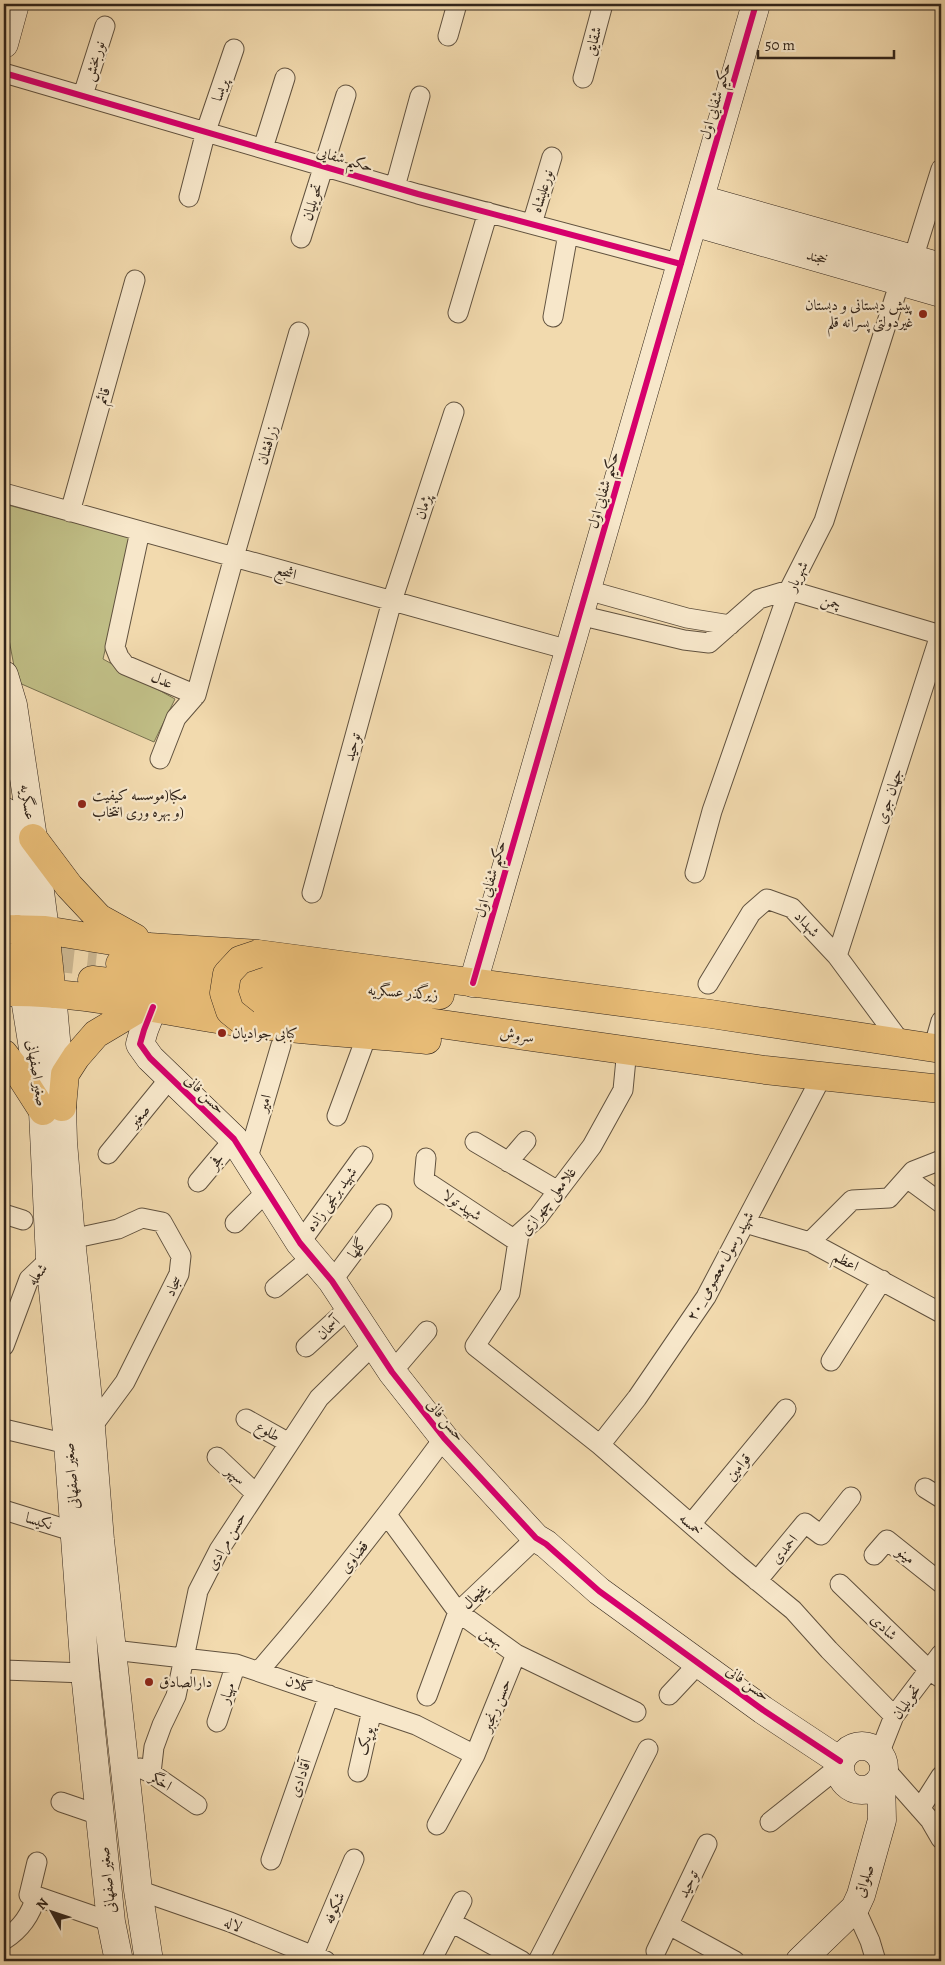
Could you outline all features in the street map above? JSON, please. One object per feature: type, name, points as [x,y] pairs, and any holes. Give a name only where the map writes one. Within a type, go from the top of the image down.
[{"type":"main road","points":[[33,838],[69,886],[99,918],[149,947]]},
{"type":"main road","points":[[765,1070],[626,1059],[244,1023],[52,994],[14,992],[11,929],[45,930],[149,947],[258,954],[711,1014],[937,1049]]},
{"type":"main road","points":[[45,930],[52,994]]},
{"type":"main road","points":[[244,1023],[230,1011],[224,993],[227,974],[240,960],[258,954]]},
{"type":"main road","name":"زیرگذر عسگریه","points":[[94,971],[711,1014]]},
{"type":"main road","name":"سروش","points":[[94,971],[342,1010],[765,1070],[941,1090]]},
{"type":"main road","points":[[4,1054],[52,1109],[65,1074],[76,1057],[96,1034],[148,1007]]},
{"type":"street","points":[[4,44],[15,4]]},
{"type":"street","points":[[448,36],[457,4]]},
{"type":"street","name":"شقایق","points":[[583,78],[603,4]]},
{"type":"street","name":"حکیم شفایی اول","points":[[473,983],[756,4]]},
{"type":"street","name":"نوربخش","points":[[83,96],[105,26]]},
{"type":"street","name":"پریسا","points":[[189,197],[206,131],[234,49]]},
{"type":"street","name":"حکیم شفایی","points":[[4,73],[395,187],[681,264]]},
{"type":"street","points":[[263,148],[284,78]]},
{"type":"street","points":[[324,166],[346,95]]},
{"type":"street","points":[[395,187],[420,96]]},
{"type":"street","name":"نورعلیشاه","points":[[532,224],[552,158]]},
{"type":"street","name":"تحویلیان","points":[[301,238],[324,166]]},
{"type":"street","name":"شهریار","points":[[695,873],[712,811],[790,590],[824,521],[941,169]]},
{"type":"street","name":"خجند","points":[[696,210],[907,270],[941,293]]},
{"type":"street","points":[[458,313],[488,212]]},
{"type":"street","points":[[553,317],[568,234]]},
{"type":"street","name":"خجند","points":[[907,270],[941,267]]},
{"type":"street","name":"قائم","points":[[70,512],[135,280]]},
{"type":"street","name":"زرافشان","points":[[234,557],[299,332]]},
{"type":"street","name":"پژمان","points":[[392,601],[454,412]]},
{"type":"street","name":"اشجع","points":[[4,493],[569,650]]},
{"type":"street","name":"عدل","points":[[140,531],[115,647],[125,665],[196,695]]},
{"type":"street","points":[[160,759],[176,718],[196,695],[234,557]]},
{"type":"street","points":[[583,603],[684,640],[709,643],[759,599],[790,590]]},
{"type":"street","name":"چمن","points":[[790,590],[941,635]]},
{"type":"street","name":"توحید","points":[[312,892],[392,601]]},
{"type":"street","points":[[583,603],[730,625]]},
{"type":"street","name":"جهان جوی","points":[[837,956],[941,635]]},
{"type":"street","name":"عسگریه","points":[[4,675],[13,705],[45,930]]},
{"type":"street","name":"عسگریه","points":[[4,811],[11,929]]},
{"type":"street","name":"شهداد","points":[[708,984],[750,913],[767,899],[792,908],[837,956],[902,1044]]},
{"type":"street","name":"صغیر اصفهانی","points":[[14,992],[62,1142],[91,1428],[100,1540],[138,1890],[149,1961]]},
{"type":"street","name":"صغیر اصفهانی","points":[[52,994],[50,1259],[75,1532],[85,1673],[111,1922],[119,1961]]},
{"type":"street","name":"حسن فانی","points":[[148,1007],[140,1044],[150,1058],[240,1150],[305,1250],[332,1281],[373,1346],[444,1438],[536,1538],[546,1544],[600,1591],[839,1764]]},
{"type":"street","points":[[937,1049],[941,1021]]},
{"type":"street","points":[[337,1116],[367,1034]]},
{"type":"street","name":"امیر","points":[[240,1150],[281,1045]]},
{"type":"street","name":"غلامعلی چهرازی","points":[[476,1346],[510,1293],[519,1234],[538,1216],[592,1146],[623,1090],[626,1059]]},
{"type":"street","name":"۲۰_شهید رسول معصومی","points":[[600,1445],[637,1398],[706,1297],[822,1076]]},
{"type":"street","name":"صغیر","points":[[108,1154],[170,1078]]},
{"type":"street","points":[[508,1162],[526,1141]]},
{"type":"street","points":[[475,1142],[558,1191]]},
{"type":"street","name":"فجر","points":[[198,1182],[240,1150]]},
{"type":"street","name":"شهید برنجی زاده","points":[[275,1288],[305,1250],[363,1156]]},
{"type":"street","name":"شهید تولا","points":[[426,1158],[424,1180],[518,1242]]},
{"type":"street","points":[[810,1242],[852,1200],[888,1198],[913,1171],[941,1160]]},
{"type":"street","points":[[907,1178],[941,1203]]},
{"type":"street","points":[[236,1223],[266,1192]]},
{"type":"street","points":[[4,1214],[24,1220]]},
{"type":"street","name":"گلها","points":[[332,1281],[382,1214]]},
{"type":"street","name":"سجاد","points":[[71,1239],[118,1229],[142,1218],[162,1222],[181,1256],[179,1274],[125,1382],[91,1428]]},
{"type":"street","name":"اعظم","points":[[744,1223],[810,1242],[941,1313]]},
{"type":"street","name":"شعله","points":[[4,1346],[29,1279],[50,1259]]},
{"type":"street","points":[[831,1361],[882,1280]]},
{"type":"street","name":"آسمان","points":[[306,1348],[349,1308]]},
{"type":"street","points":[[392,1372],[428,1330]]},
{"type":"street","name":"حسن مرادی","points":[[151,1773],[154,1747],[176,1696],[198,1592],[219,1550],[319,1398],[373,1346]]},
{"type":"street","name":"خمسه","points":[[476,1346],[600,1445],[793,1610],[829,1650],[894,1716]]},
{"type":"street","name":"قوامین","points":[[691,1524],[786,1409]]},
{"type":"street","name":"طلوع","points":[[246,1419],[289,1443]]},
{"type":"street","points":[[4,1429],[59,1442]]},
{"type":"street","name":"قضاوی","points":[[259,1671],[317,1604],[387,1515],[444,1438]]},
{"type":"street","name":"سپهر","points":[[217,1457],[255,1493]]},
{"type":"street","points":[[925,1488],[941,1498]]},
{"type":"street","name":"احمدی","points":[[757,1581],[805,1523],[822,1535],[851,1497]]},
{"type":"street","name":"نکیسا","points":[[4,1510],[75,1532]]},
{"type":"street","name":"بهمن","points":[[387,1515],[458,1612],[516,1654],[636,1712]]},
{"type":"street","name":"یخچال","points":[[427,1696],[458,1612],[536,1538]]},
{"type":"street","name":"مینو","points":[[874,1555],[887,1540],[941,1583]]},
{"type":"street","name":"شادی","points":[[840,1584],[935,1674]]},
{"type":"street","name":"حسن رنجبر","points":[[437,1825],[475,1755],[516,1654]]},
{"type":"street","name":"تحویلیان","points":[[882,1767],[894,1716],[935,1674],[941,1654]]},
{"type":"street","name":"گلان","points":[[114,1662],[184,1657],[236,1664],[416,1725],[475,1755]]},
{"type":"street","points":[[4,1670],[85,1673],[114,1662]]},
{"type":"street","points":[[668,1695],[699,1663]]},
{"type":"street","name":"مهیار","points":[[217,1722],[236,1664]]},
{"type":"street","name":"آقادادی","points":[[271,1860],[329,1695]]},
{"type":"street","name":"پوپک","points":[[358,1772],[372,1710]]},
{"type":"street","points":[[770,1822],[839,1764],[845,1753],[853,1747],[862,1745],[872,1748],[882,1767],[930,1820],[941,1839]]},
{"type":"street","points":[[538,1961],[648,1749]]},
{"type":"street","name":"اخگر","points":[[124,1760],[151,1773],[198,1805]]},
{"type":"street","points":[[839,1764],[841,1778],[850,1787],[861,1791],[873,1787],[882,1767]]},
{"type":"street","name":"صلواتی","points":[[800,1961],[855,1908],[861,1895],[882,1820],[882,1767]]},
{"type":"street","points":[[920,1809],[941,1776]]},
{"type":"street","points":[[61,1802],[99,1815]]},
{"type":"street","name":"توحید","points":[[656,1951],[708,1844]]},
{"type":"street","name":"شکوفه","points":[[320,1959],[354,1859]]},
{"type":"street","points":[[37,1862],[29,1895],[111,1922]]},
{"type":"street","name":"لاله","points":[[138,1890],[230,1922],[291,1955],[320,1959]]},
{"type":"street","points":[[4,1940],[12,1935],[31,1912],[36,1896]]},
{"type":"street","points":[[431,1961],[462,1901]]},
{"type":"street","points":[[855,1908],[870,1940],[876,1961]]},
{"type":"street","points":[[450,1922],[522,1961]]},
{"type":"street","points":[[669,1925],[734,1961]]},
{"type":"shaded area","points":[[4,504],[131,537],[103,659],[175,699],[154,742],[17,682],[4,613]]},
{"type":"tunnel","points":[[4,952],[96,962]]},
{"type":"cycle path","points":[[473,983],[756,4]]},
{"type":"cycle path","points":[[4,73],[418,194],[681,264]]},
{"type":"cycle path","points":[[153,1007],[140,1044],[150,1058],[234,1139],[300,1243],[332,1281],[392,1372],[444,1438],[536,1538],[546,1544],[599,1591],[763,1710],[840,1761]]},
{"type":"place","name":"پیش دبستانی و دبستان غیردولتی پسرانه قلم","points":[[923,314]]},
{"type":"place","name":"مکبا(موسسه کیفیت و بهره وری انتخاب)","points":[[82,804]]},
{"type":"place","name":"کبابی جوادیان","points":[[222,1033]]},
{"type":"place","name":"دارالصادق","points":[[149,1682]]}]
